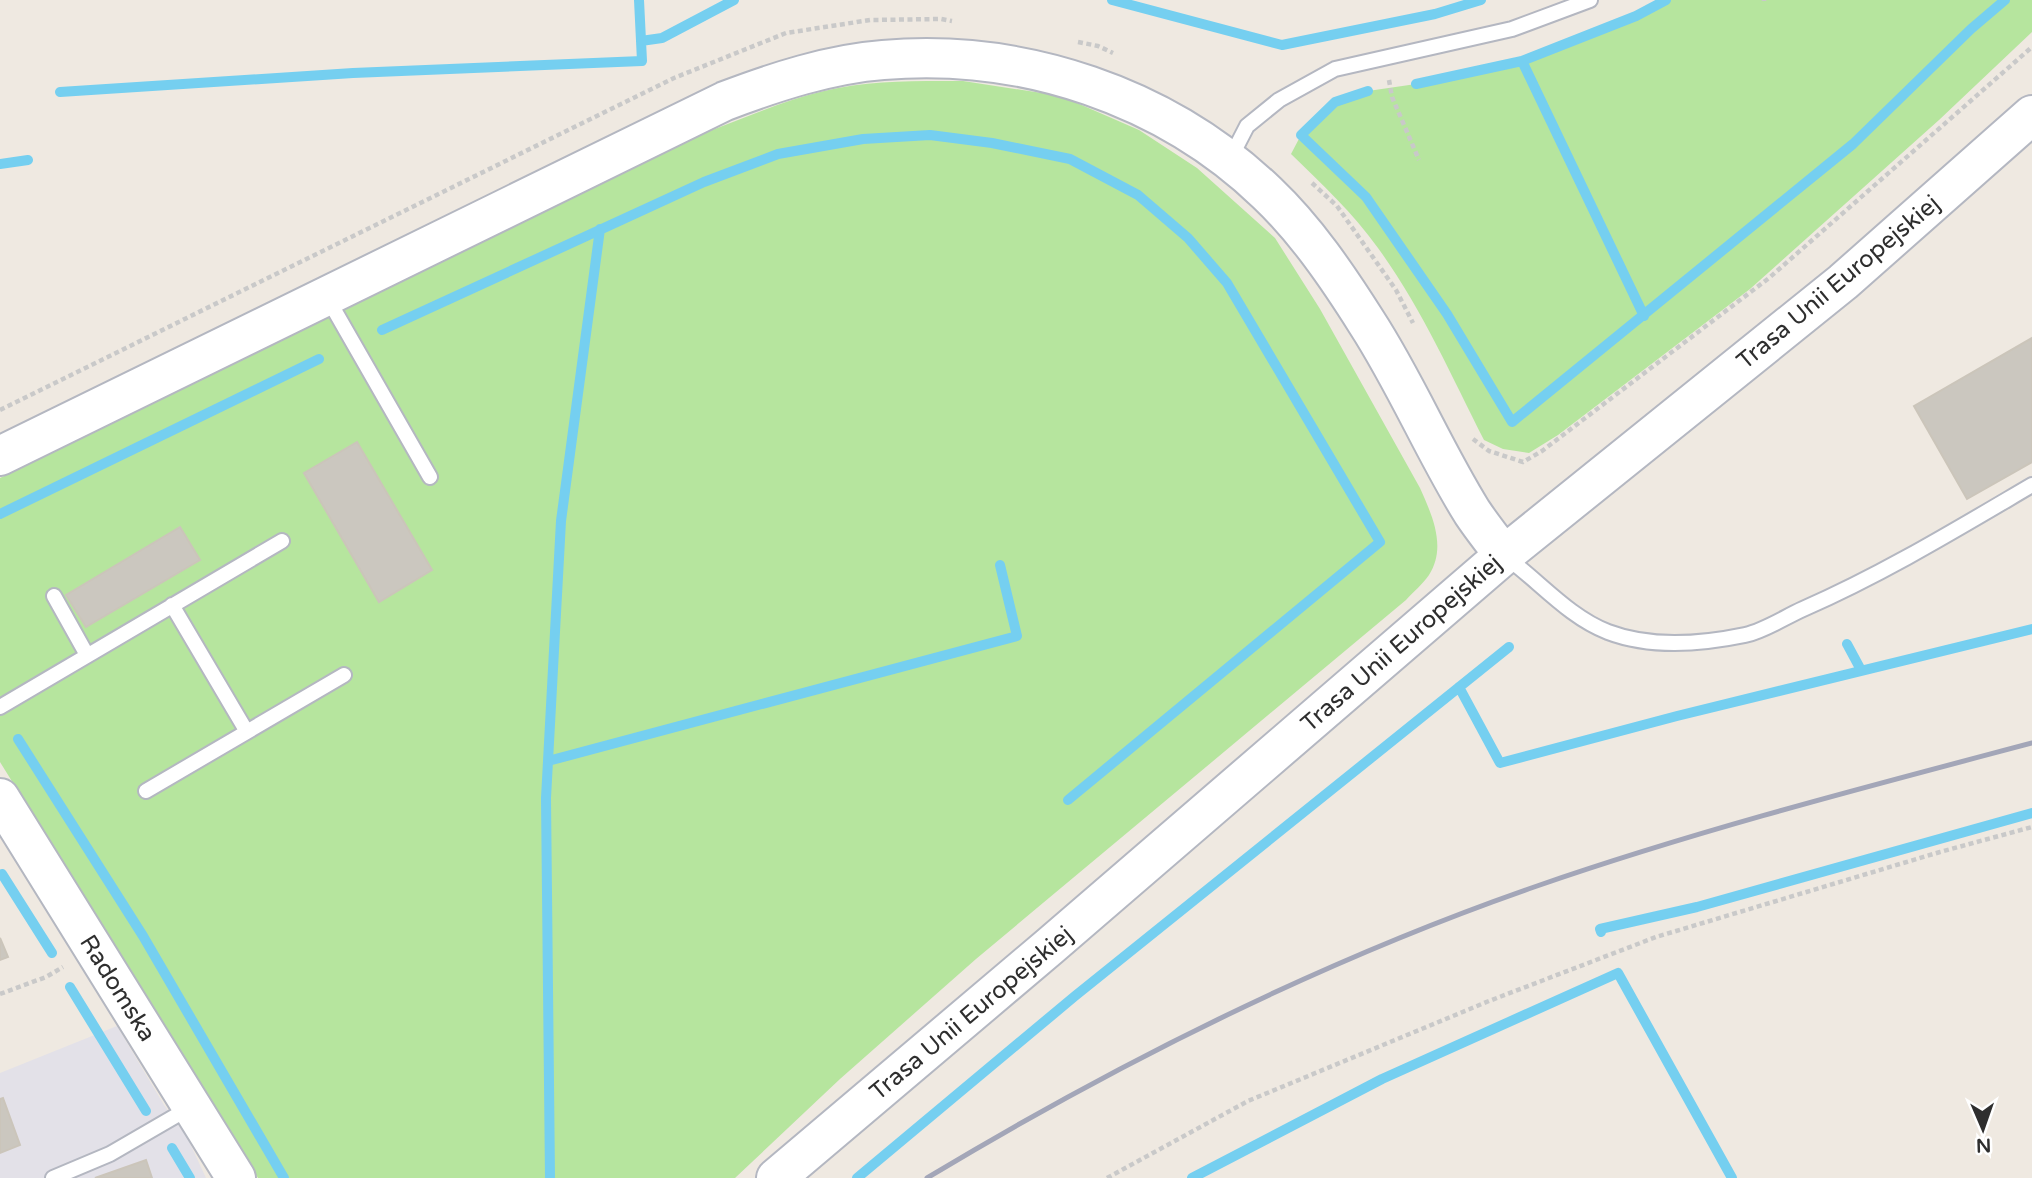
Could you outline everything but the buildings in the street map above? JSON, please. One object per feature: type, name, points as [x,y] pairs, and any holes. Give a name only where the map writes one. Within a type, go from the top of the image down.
[{"type":"main road","points":[[0,456],[725,101],[769,84],[838,67],[882,60],[930,58],[985,61],[1065,77],[1147,109],[1206,142],[1268,194],[1308,239],[1368,324],[1472,512],[1504,555]]},
{"type":"main road","name":"Trasa Unii Europejskiej","points":[[776,1178],[1504,555],[1843,282],[2032,116]]},
{"type":"main road","name":"Radomska","points":[[0,798],[236,1178]]},
{"type":"lane","points":[[1229,160],[1247,126],[1279,100],[1335,69],[1512,29],[1590,0]]},
{"type":"lane","points":[[326,295],[430,477]]},
{"type":"lane","points":[[1504,555],[1576,615],[1608,632],[1639,640],[1675,643],[1747,635],[1850,588],[1931,545],[2032,485]]},
{"type":"lane","points":[[0,707],[282,541]]},
{"type":"lane","points":[[54,596],[87,655]]},
{"type":"lane","points":[[172,605],[247,732]]},
{"type":"lane","points":[[146,792],[344,675]]},
{"type":"lane","points":[[52,1178],[110,1154],[192,1107]]},
{"type":"path","points":[[0,410],[674,78],[786,33],[870,20],[954,21]]},
{"type":"path","points":[[1072,41],[1098,46],[1122,57]]},
{"type":"path","points":[[1472,439],[1489,451],[1522,462],[1542,451],[1769,278],[2032,47]]},
{"type":"path","points":[[1386,58],[1392,97],[1419,160]]},
{"type":"path","points":[[1307,179],[1337,205],[1396,290],[1415,327]]},
{"type":"path","points":[[1107,1178],[1248,1101],[1489,1001],[1656,937],[2032,827]]},
{"type":"path","points":[[0,994],[46,977],[94,949]]},
{"type":"shaded area","points":[[117,1026],[164,1105],[187,1137],[206,1178],[0,1178],[0,1073]]},
{"type":"green space","points":[[1665,0],[2032,0],[2032,32],[1939,120],[1750,289],[1558,435],[1529,453],[1503,449],[1484,440],[1422,318],[1378,248],[1348,211],[1291,154],[1301,135],[1335,102],[1368,91],[1416,84],[1522,61],[1632,17]]},
{"type":"green space","points":[[963,81],[1061,96],[1139,130],[1197,168],[1275,238],[1320,309],[1420,488],[1436,531],[1437,553],[1429,575],[1406,600],[976,959],[840,1079],[735,1178],[258,1178],[0,762],[0,478],[702,134],[793,100],[841,87],[893,82]]},
{"type":"waterway","points":[[60,92],[353,73],[642,61],[639,0]]},
{"type":"waterway","points":[[641,41],[662,38],[734,0]]},
{"type":"waterway","points":[[1112,0],[1282,45],[1435,14],[1481,0]]},
{"type":"waterway","points":[[1416,84],[1522,61],[1636,16],[1666,0]]},
{"type":"waterway","points":[[1368,91],[1335,102],[1301,135],[1366,197],[1447,314],[1512,422],[1853,144],[1971,29],[2005,0]]},
{"type":"waterway","points":[[1522,61],[1644,316]]},
{"type":"waterway","points":[[382,330],[704,182],[778,154],[863,139],[930,135],[992,143],[1070,159],[1138,195],[1188,238],[1227,283],[1380,542],[1068,800]]},
{"type":"waterway","points":[[0,164],[28,160]]},
{"type":"waterway","points":[[550,1178],[546,798],[561,521],[600,229]]},
{"type":"waterway","points":[[0,514],[319,359]]},
{"type":"waterway","points":[[548,761],[1017,636],[1000,565]]},
{"type":"waterway","points":[[1459,687],[1500,763],[1677,716],[2032,629]]},
{"type":"waterway","points":[[1847,644],[1861,670]]},
{"type":"waterway","points":[[857,1178],[1075,996],[1509,647]]},
{"type":"waterway","points":[[18,739],[143,936],[284,1178]]},
{"type":"waterway","points":[[1601,932],[1600,929],[1697,907],[2032,813]]},
{"type":"waterway","points":[[2,874],[52,953]]},
{"type":"waterway","points":[[1192,1178],[1382,1079],[1618,973],[1732,1178]]},
{"type":"waterway","points":[[70,987],[146,1111]]},
{"type":"waterway","points":[[172,1148],[190,1178]]},
{"type":"railway","points":[[927,1178],[1074,1094],[1224,1016],[1301,980],[1457,915],[1537,886],[1721,828],[2032,743]]}]
